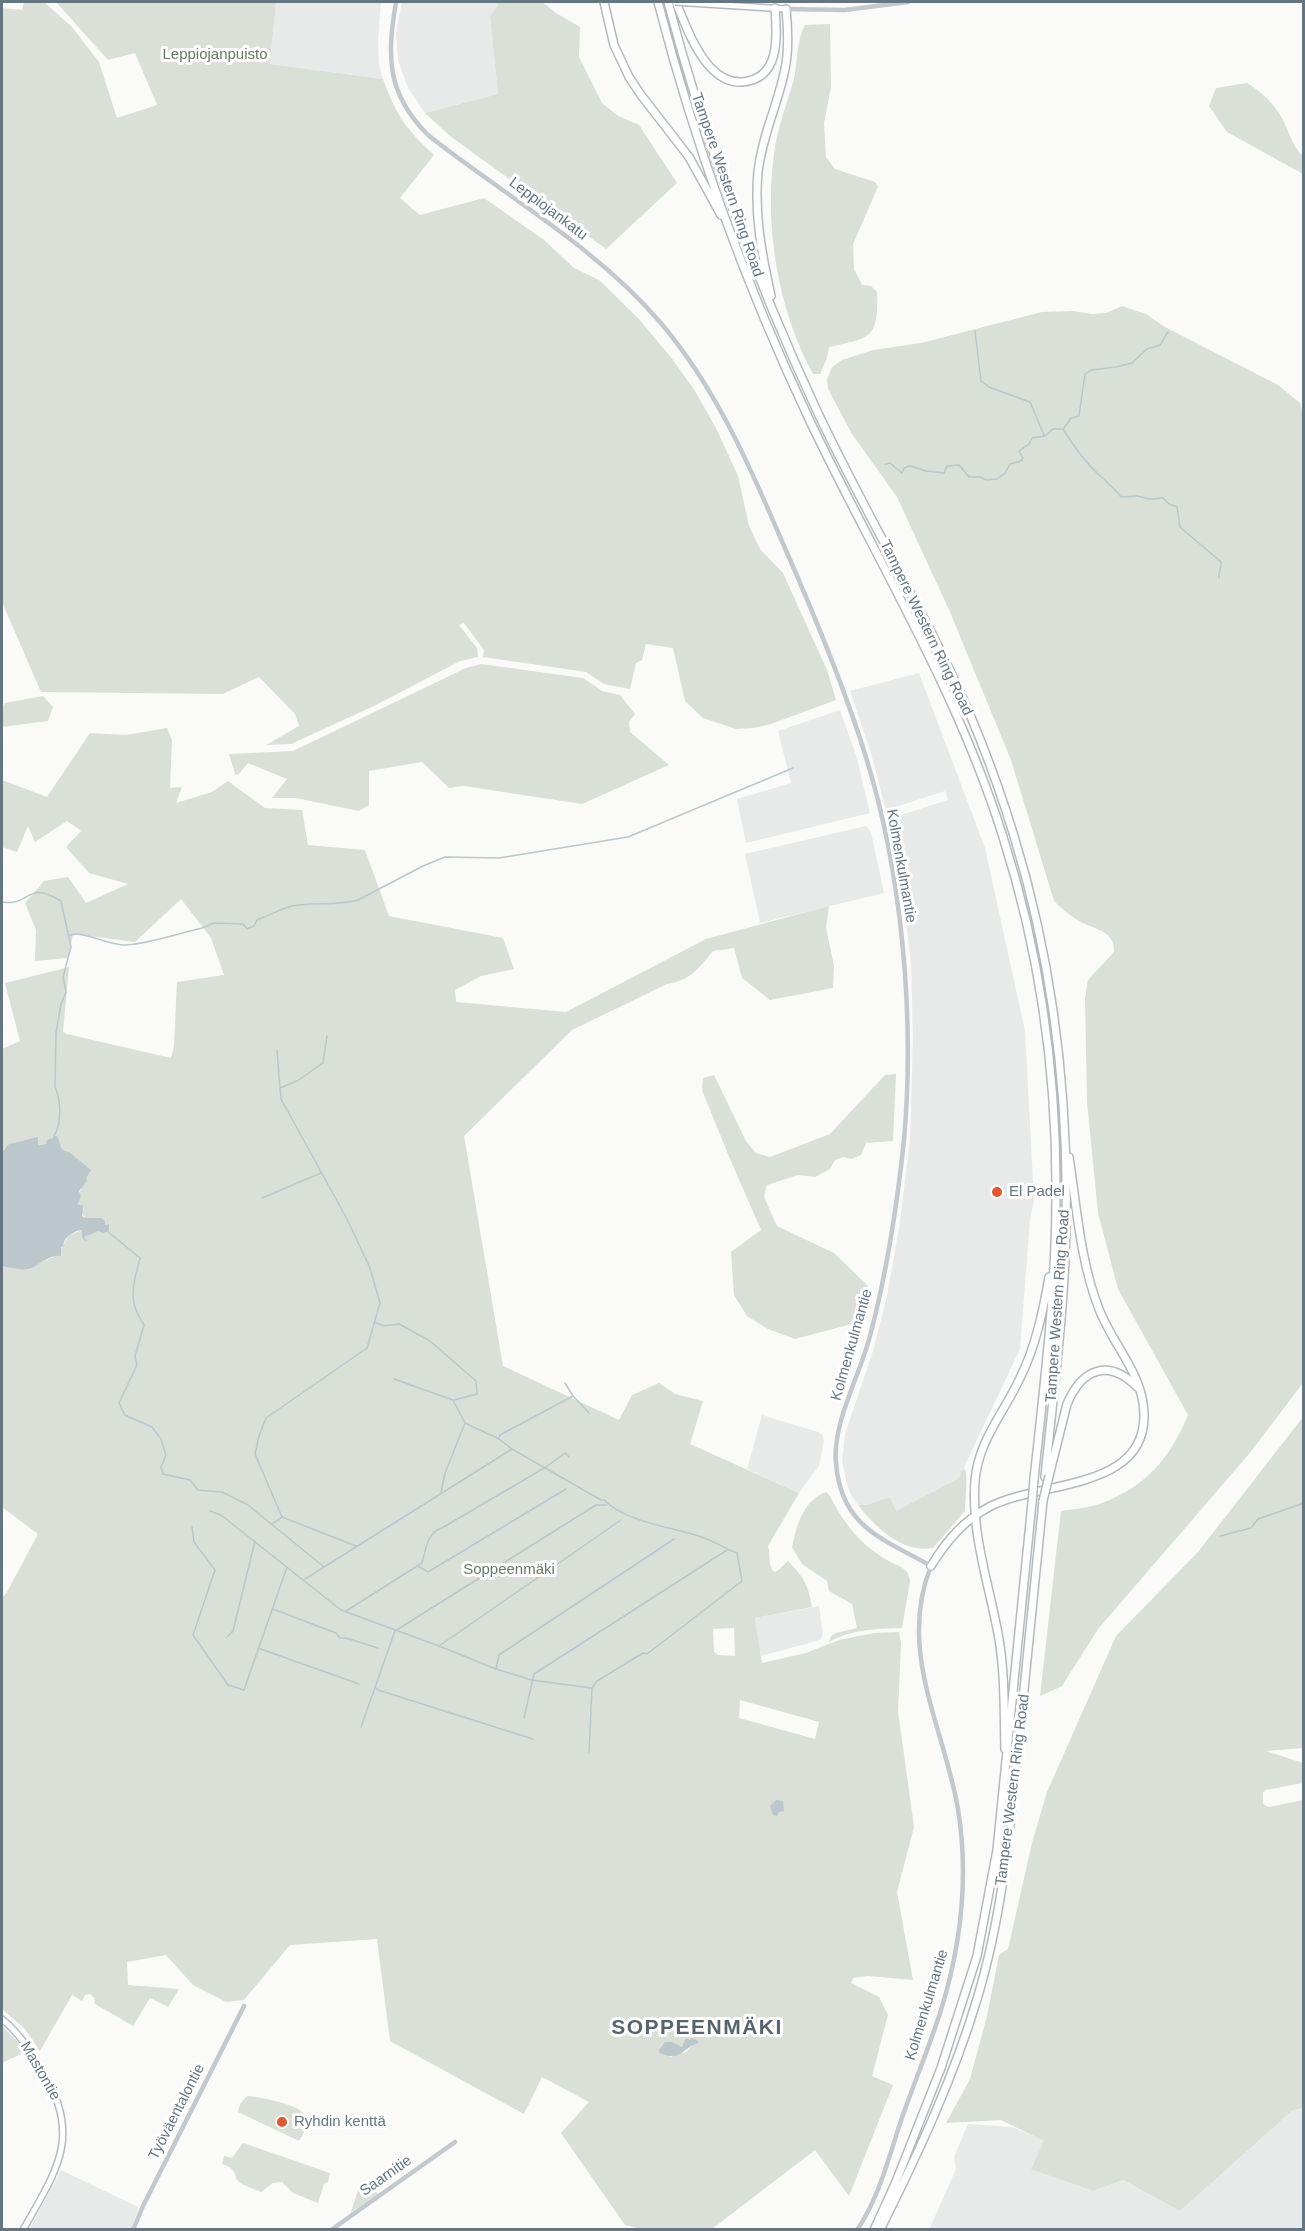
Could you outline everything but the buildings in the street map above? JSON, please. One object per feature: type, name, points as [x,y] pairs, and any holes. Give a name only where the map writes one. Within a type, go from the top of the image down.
[{"type":"highway","points":[[604,2],[614,45],[629,77],[689,157],[730,232]]},
{"type":"highway","name":"Tampere Western Ring Road","points":[[658,2],[696,132],[730,232],[765,319],[808,417],[933,659],[961,721],[1004,838],[1022,902],[1036,970],[1044,1022],[1055,1131],[1055,1251],[998,1850],[969,1985],[952,2039],[895,2184],[874,2229]]},
{"type":"highway","name":"Tampere Western Ring Road","points":[[668,2],[709,140],[733,210],[775,316],[816,410],[849,477],[943,655],[971,717],[996,784],[1014,836],[1032,902],[1046,966],[1062,1076],[1066,1137],[1065,1257],[1047,1476],[1009,1843],[989,1951],[978,1995],[940,2103],[880,2229]]},
{"type":"highway","points":[[676,2],[695,44],[711,68],[727,79],[739,82],[759,78],[770,67],[776,51],[776,8]]},
{"type":"highway","points":[[775,316],[758,228],[757,196],[758,171],[765,134],[785,69],[788,38],[786,9]]},
{"type":"highway","points":[[931,1566],[952,1536],[975,1515],[1007,1499],[1086,1480],[1118,1466],[1132,1453],[1142,1431],[1144,1412],[1139,1388],[1100,1311],[1087,1274],[1079,1235],[1066,1137]]},
{"type":"highway","points":[[1005,1778],[1001,1652],[982,1566],[975,1515],[975,1481],[979,1456],[989,1432],[1020,1378],[1032,1349],[1044,1306],[1055,1251]]},
{"type":"highway","points":[[1047,1476],[1067,1404],[1082,1380],[1096,1372],[1111,1370],[1123,1374],[1139,1388]]},
{"type":"main road","points":[[676,2],[786,9]]},
{"type":"main road","name":"Mastontie","points":[[2,2019],[18,2034],[34,2055],[56,2094],[63,2121],[62,2143],[55,2168],[23,2229]]},
{"type":"street","name":"Leppiojankatu","points":[[396,2],[391,30],[390,60],[395,85],[410,115],[428,135],[586,252],[640,300],[685,353],[731,427]]},
{"type":"street","points":[[786,9],[845,10],[908,2]]},
{"type":"street","name":"Kolmenkulmantie","points":[[731,427],[836,669],[866,758],[890,864],[900,929],[905,990],[907,1054],[904,1138],[894,1216],[881,1289],[866,1350],[838,1432],[835,1458],[841,1489],[861,1522],[880,1539],[931,1566],[918,1612],[919,1644],[924,1679],[958,1809],[964,1872],[960,1931],[954,1963],[934,2031],[876,2193],[857,2229]]},
{"type":"street","name":"Työväentalontie","points":[[133,2229],[142,2206],[244,2006]]},
{"type":"street","name":"Saarnitie","points":[[331,2229],[455,2142]]},
{"type":"shaded area","points":[[276,2],[381,2],[378,40],[379,64],[383,79],[270,64]]},
{"type":"shaded area","points":[[402,2],[500,2],[490,16],[498,94],[425,113],[408,88],[398,60],[396,33]]},
{"type":"shaded area","points":[[919,673],[985,848],[1025,1031],[1034,1200],[1030,1221],[1020,1349],[960,1476],[896,1512],[890,1497],[866,1505],[858,1505],[846,1481],[842,1460],[845,1434],[873,1351],[887,1296],[900,1222],[910,1138],[913,1038],[911,963],[902,887],[888,819],[948,800],[945,791],[886,810],[870,750],[850,691]]},
{"type":"shaded area","points":[[840,710],[857,758],[870,813],[746,843],[737,799],[791,783],[778,731]]},
{"type":"shaded area","points":[[866,826],[871,832],[884,893],[760,923],[745,854]]},
{"type":"shaded area","points":[[57,1136],[63,1150],[69,1152],[91,1170],[86,1178],[87,1181],[79,1191],[81,1196],[78,1204],[83,1206],[82,1216],[101,1218],[105,1221],[105,1225],[109,1224],[109,1230],[104,1233],[98,1231],[84,1237],[87,1240],[85,1241],[82,1237],[82,1230],[72,1233],[61,1247],[61,1256],[49,1258],[30,1269],[2,1266],[2,1152],[9,1144],[38,1137],[38,1145],[46,1144],[47,1140]]},
{"type":"shaded area","points":[[762,1415],[822,1435],[824,1441],[819,1466],[799,1493],[747,1469]]},
{"type":"shaded area","points":[[819,1606],[823,1634],[820,1640],[761,1656],[755,1618]]},
{"type":"shaded area","points":[[776,1800],[783,1801],[784,1811],[779,1812],[777,1816],[773,1815],[770,1806]]},
{"type":"shaded area","points":[[647,2017],[661,2020],[666,2025],[657,2027],[645,2024],[644,2020]]},
{"type":"shaded area","points":[[686,2038],[690,2040],[692,2038],[699,2043],[678,2055],[667,2056],[660,2053],[659,2050],[665,2042],[672,2042],[682,2047]]},
{"type":"shaded area","points":[[1303,2108],[1303,2229],[929,2230],[956,2169],[954,2157],[968,2124],[1012,2127],[1045,2141],[1031,2168],[1093,2191],[1123,2180],[1180,2211],[1293,2110]]},
{"type":"shaded area","points":[[61,2170],[138,2207],[131,2229],[29,2230]]},
{"type":"green space","name":"Leppiojanpuisto","points":[[24,2],[44,2],[72,27],[99,62],[117,118],[157,105],[135,53],[108,60],[56,2],[276,2],[270,64],[383,79],[403,121],[434,155],[400,198],[420,215],[484,198],[544,240],[574,268],[599,280],[638,318],[673,360],[695,391],[716,428],[738,476],[749,526],[760,549],[783,573],[827,670],[836,700],[771,724],[736,729],[703,718],[685,701],[673,648],[646,644],[642,660],[636,663],[630,689],[604,684],[586,672],[483,657],[484,650],[464,623],[459,625],[477,648],[478,657],[460,661],[376,705],[291,744],[266,745],[299,726],[295,714],[259,677],[223,694],[41,692],[2,602],[2,8],[22,10]]},
{"type":"green space","points":[[500,2],[542,2],[580,27],[579,57],[602,103],[618,116],[639,125],[677,183],[606,249],[450,136],[425,113],[498,94],[490,16]]},
{"type":"green space","points":[[830,24],[831,87],[824,123],[826,157],[835,169],[875,182],[878,187],[853,244],[854,269],[862,285],[871,286],[877,292],[877,307],[874,328],[869,334],[854,341],[829,347],[820,374],[813,374],[791,323],[783,295],[773,238],[771,182],[775,145],[794,79],[802,31],[805,25]]},
{"type":"green space","points":[[1247,83],[1267,98],[1282,118],[1293,143],[1303,156],[1303,174],[1227,132],[1209,106],[1216,88]]},
{"type":"green space","points":[[1122,306],[1146,314],[1165,327],[1278,385],[1300,403],[1303,414],[1303,1383],[1249,1454],[1098,1629],[1062,1686],[1040,1696],[1061,1511],[1102,1503],[1132,1488],[1144,1479],[1165,1457],[1188,1415],[1118,1289],[1098,1213],[1087,1102],[1085,998],[1088,980],[1114,952],[1113,945],[1104,932],[1077,920],[1054,901],[1011,760],[950,612],[897,497],[852,434],[828,389],[827,379],[832,367],[842,360],[873,350],[921,343],[1042,312],[1106,313]]},
{"type":"green space","points":[[481,664],[583,678],[602,691],[620,695],[635,714],[629,722],[630,732],[669,765],[582,804],[464,786],[449,788],[422,762],[369,771],[369,805],[359,811],[296,798],[272,798],[287,779],[248,763],[238,775],[235,774],[229,754],[293,751],[466,668]]},
{"type":"green space","points":[[43,696],[53,707],[48,721],[2,727],[2,709],[5,703]]},
{"type":"green space","name":"Soppeenmäki","points":[[167,728],[172,740],[170,788],[182,787],[176,803],[212,792],[228,781],[265,808],[302,810],[308,845],[365,850],[389,916],[503,938],[514,969],[481,976],[455,990],[456,1002],[566,1012],[706,939],[829,906],[826,928],[834,966],[833,988],[770,1000],[742,978],[734,948],[713,951],[688,977],[667,984],[572,1030],[464,1136],[503,1366],[619,1420],[632,1395],[659,1383],[675,1394],[703,1401],[690,1444],[799,1493],[768,1546],[770,1563],[774,1572],[788,1561],[804,1582],[812,1607],[755,1618],[762,1663],[806,1653],[839,1640],[874,1633],[899,1632],[901,1643],[898,1711],[914,1827],[897,1892],[913,1980],[868,1976],[853,1978],[851,1983],[879,1997],[888,2015],[872,2076],[893,2085],[849,2196],[815,2150],[712,2229],[640,2229],[625,2225],[561,2133],[589,2102],[542,2077],[524,2114],[390,2041],[377,1939],[290,1945],[244,2000],[226,2002],[193,1985],[166,1955],[127,1962],[128,1985],[179,1989],[168,2007],[150,1998],[133,2026],[95,2004],[90,1994],[85,1995],[82,2001],[72,1995],[40,2051],[24,2028],[2,2009],[2,1597],[6,1594],[38,1534],[2,1507],[2,1266],[29,1270],[57,1255],[69,1235],[82,1230],[82,1237],[85,1241],[84,1237],[109,1224],[105,1225],[101,1218],[85,1218],[79,1198],[87,1167],[65,1152],[53,1138],[46,1144],[38,1145],[38,1138],[18,1142],[8,1146],[2,1152],[2,1049],[20,1041],[5,983],[69,967],[63,1032],[171,1058],[174,1046],[177,982],[224,975],[211,938],[181,899],[135,942],[73,934],[68,958],[35,961],[36,930],[25,903],[44,881],[68,877],[86,903],[128,884],[89,873],[66,847],[81,831],[67,821],[35,842],[28,826],[17,852],[2,847],[2,780],[47,797],[90,733],[126,735]],"holes":[[[734,1628],[735,1656],[718,1655],[714,1652],[713,1629]],[[740,1700],[819,1722],[815,1739],[739,1718]],[[688,2040],[693,2044],[686,2052],[671,2057],[661,2049],[678,2045],[682,2047]]]},
{"type":"green space","points":[[896,1074],[893,1141],[866,1143],[861,1155],[852,1159],[843,1157],[835,1160],[830,1169],[815,1177],[798,1175],[767,1185],[764,1197],[777,1226],[834,1253],[868,1286],[859,1322],[795,1339],[768,1329],[747,1316],[734,1295],[731,1252],[761,1230],[702,1090],[703,1078],[714,1075],[746,1141],[756,1153],[770,1157],[830,1134],[885,1075]]},
{"type":"green space","points":[[1303,1417],[1303,1748],[1266,1751],[1303,1763],[1303,1783],[1266,1790],[1263,1792],[1263,1804],[1269,1807],[1303,1800],[1303,2108],[1293,2110],[1180,2211],[1123,2180],[1093,2191],[1031,2169],[1044,2141],[1001,2120],[946,2123],[970,2079],[987,2016],[999,1955],[1008,1949],[1032,1843],[1047,1792],[1116,1636],[1198,1552]]},
{"type":"green space","points":[[965,1469],[965,1511],[933,1548],[922,1549],[900,1543],[881,1530],[858,1505],[866,1505],[890,1497],[896,1511],[956,1480],[961,1471]]},
{"type":"green space","points":[[826,1492],[841,1516],[861,1540],[877,1554],[907,1572],[910,1581],[902,1628],[855,1632],[829,1642],[831,1636],[836,1633],[857,1628],[852,1604],[829,1591],[827,1581],[802,1564],[792,1547],[796,1530],[806,1507]]},
{"type":"green space","points":[[2,2026],[22,2046],[21,2054],[2,2063]]},
{"type":"green space","name":"Ryhdin kenttä","points":[[247,2096],[283,2103],[301,2111],[306,2122],[305,2130],[299,2141],[238,2112],[240,2104]]},
{"type":"green space","points":[[243,2143],[330,2173],[318,2203],[293,2193],[282,2182],[273,2183],[261,2192],[239,2182],[234,2171],[222,2164],[224,2156],[232,2158]]},
{"type":"green space","points":[[361,2181],[371,2186],[378,2194],[350,2215]]},
{"type":"waterway","points":[[975,331],[981,381],[989,387],[1030,402],[1044,435]]},
{"type":"waterway","points":[[1064,428],[1071,418],[1079,416],[1085,374],[1091,370],[1132,363],[1147,349],[1160,345],[1168,332]]},
{"type":"waterway","points":[[885,464],[890,463],[902,473],[904,468],[910,466],[944,473],[947,466],[959,465],[969,477],[997,479],[1005,473],[1010,464],[1021,461],[1023,458],[1019,451],[1029,444],[1032,438],[1045,436],[1053,429],[1063,429],[1088,464],[1121,497],[1163,498],[1169,504],[1177,507],[1180,527],[1221,562],[1219,578]]},
{"type":"waterway","points":[[70,935],[82,935],[124,945],[153,941],[214,923],[243,924],[247,929],[254,926],[257,920],[284,908],[358,900],[445,857],[499,858],[628,837],[793,768]]},
{"type":"waterway","points":[[2,902],[19,901],[34,893],[49,895],[61,901],[71,947],[63,977],[66,992],[61,1004],[56,1033],[55,1087],[60,1111],[54,1136]]},
{"type":"waterway","points":[[282,1517],[255,1454],[266,1418],[367,1348],[380,1303],[370,1268],[347,1219],[281,1099],[280,1088],[297,1081],[323,1063],[327,1036]]},
{"type":"waterway","points":[[277,1050],[280,1088]]},
{"type":"waterway","points":[[262,1198],[321,1173]]},
{"type":"waterway","points":[[107,1231],[140,1258],[133,1300],[144,1325],[135,1356],[137,1365],[119,1403],[125,1415],[152,1427],[161,1439],[166,1455],[161,1467],[163,1474],[190,1480],[198,1490],[222,1492],[248,1505],[324,1567]]},
{"type":"waterway","points":[[375,1322],[384,1326],[399,1324],[430,1341],[476,1381],[477,1394],[454,1400]]},
{"type":"waterway","points":[[394,1379],[453,1400],[465,1423],[499,1439],[512,1449],[604,1500],[624,1514],[704,1538],[737,1553],[742,1581],[647,1654],[643,1653],[597,1681],[592,1688],[589,1752]]},
{"type":"waterway","points":[[565,1383],[573,1396],[589,1413]]},
{"type":"waterway","points":[[499,1438],[500,1435],[573,1396]]},
{"type":"waterway","points":[[441,1492],[445,1473],[465,1423]]},
{"type":"waterway","points":[[305,1579],[512,1449]]},
{"type":"waterway","points":[[346,1611],[422,1563],[430,1537],[437,1530],[546,1467],[565,1453],[569,1457]]},
{"type":"waterway","points":[[418,1566],[428,1572],[566,1489]]},
{"type":"waterway","points":[[1220,1536],[1251,1528],[1258,1519],[1304,1503]]},
{"type":"waterway","points":[[361,1727],[395,1631],[596,1505],[607,1505]]},
{"type":"waterway","points":[[210,1511],[221,1515],[341,1610],[496,1669],[532,1680],[591,1688]]},
{"type":"waterway","points":[[272,1524],[282,1517],[356,1546]]},
{"type":"waterway","points":[[439,1646],[621,1520]]},
{"type":"waterway","points":[[192,1527],[194,1542],[215,1570],[193,1635],[228,1685],[244,1690],[287,1567]]},
{"type":"waterway","points":[[496,1669],[499,1655],[674,1539]]},
{"type":"waterway","points":[[227,1637],[233,1631],[255,1541]]},
{"type":"waterway","points":[[524,1718],[534,1674],[727,1550]]},
{"type":"waterway","points":[[273,1609],[336,1633],[340,1638],[378,1648]]},
{"type":"waterway","points":[[258,1648],[359,1684]]},
{"type":"waterway","points":[[375,1687],[378,1690],[533,1739]]},
{"type":"place","name":"El Padel","points":[[997,1192]]},
{"type":"place","name":"Ryhdin kenttä","points":[[282,2122]]},
{"type":"district","name":"SOPPEENMÄKI","points":[[697,2028]]}]
